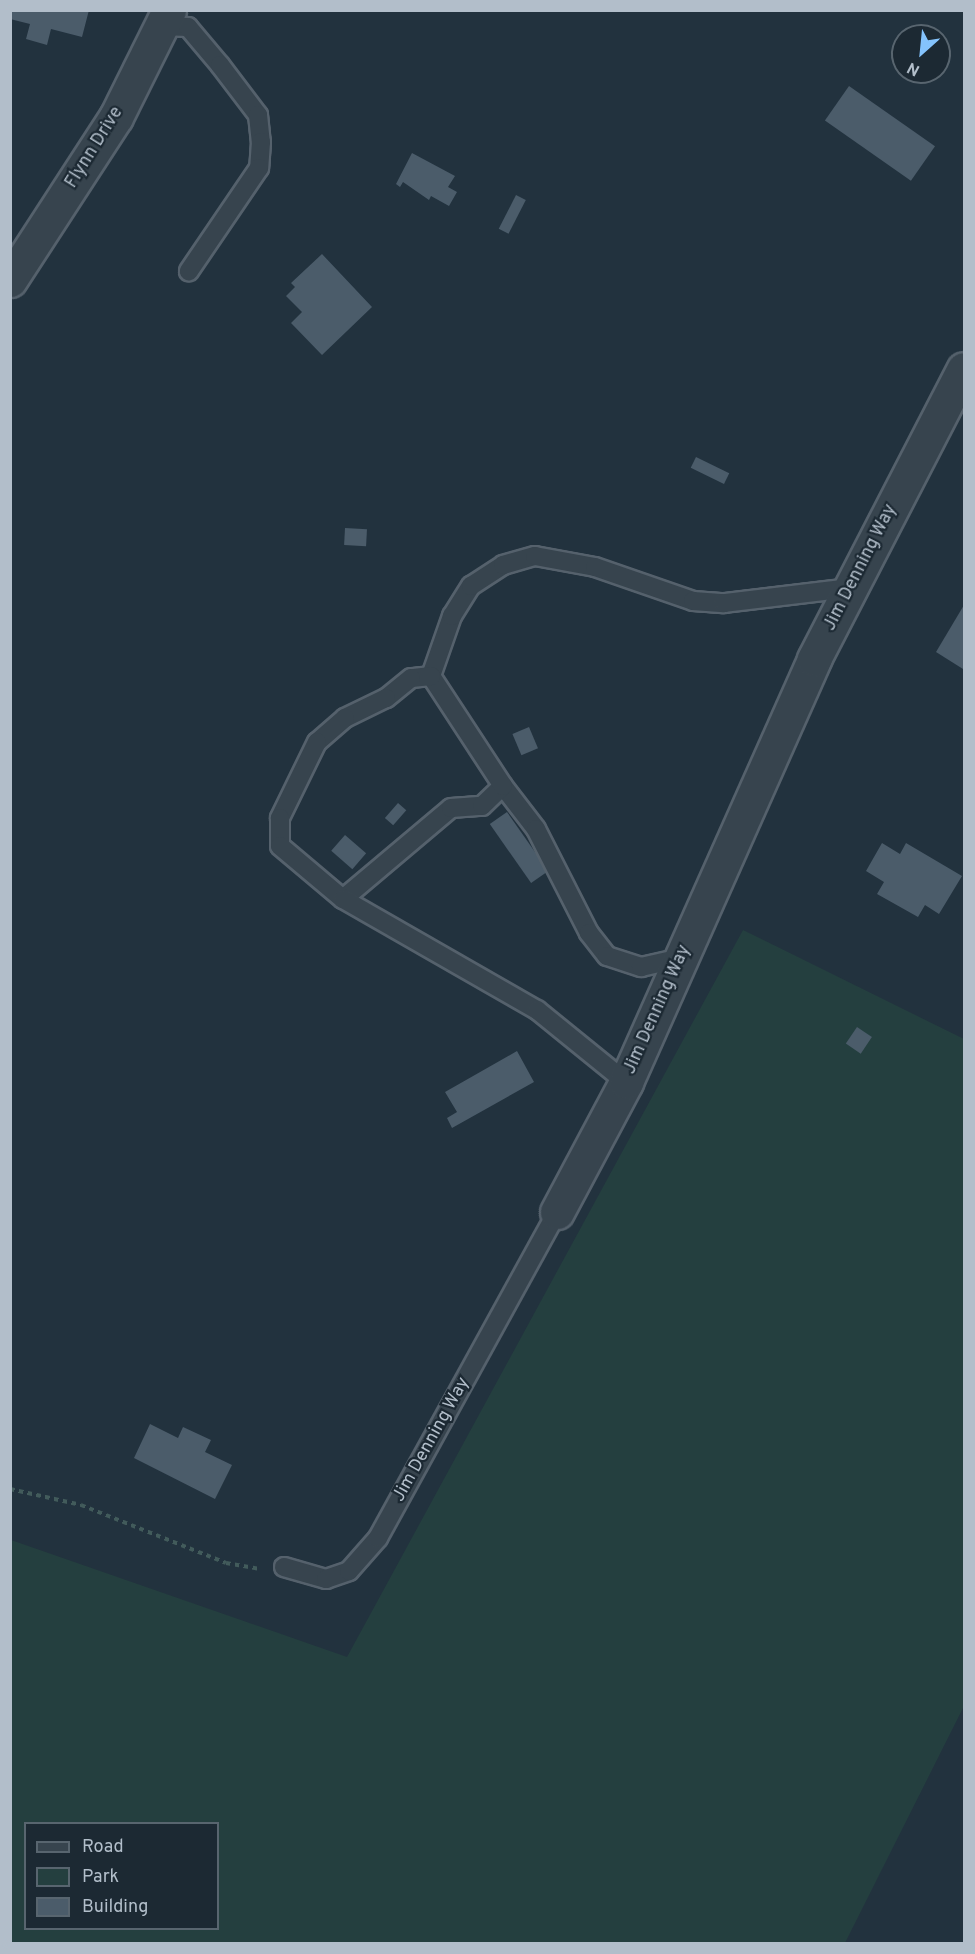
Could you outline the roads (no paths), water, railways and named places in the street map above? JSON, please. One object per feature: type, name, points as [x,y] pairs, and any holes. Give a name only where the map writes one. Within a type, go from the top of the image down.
[{"type":"street","name":"Flynn Drive","points":[[10,280],[116,117],[166,18]]},
{"type":"street","name":"Jim Denning Way","points":[[557,1212],[626,1082],[850,588],[964,369]]},
{"type":"lane","points":[[166,18],[188,27],[214,57],[258,115],[261,142],[259,168],[189,271]]},
{"type":"lane","points":[[431,676],[452,616],[471,586],[503,565],[535,556],[595,567],[693,601],[724,603],[850,588]]},
{"type":"lane","points":[[431,676],[503,786],[536,829],[589,933],[607,956],[641,967],[681,958]]},
{"type":"lane","points":[[431,676],[411,678],[386,698],[345,718],[317,742],[280,818],[280,846],[343,899],[537,1010],[626,1082]]},
{"type":"lane","points":[[343,899],[451,808],[482,806],[503,786]]},
{"type":"lane","name":"Jim Denning Way","points":[[284,1567],[326,1579],[350,1571],[378,1538],[557,1212]]}]
